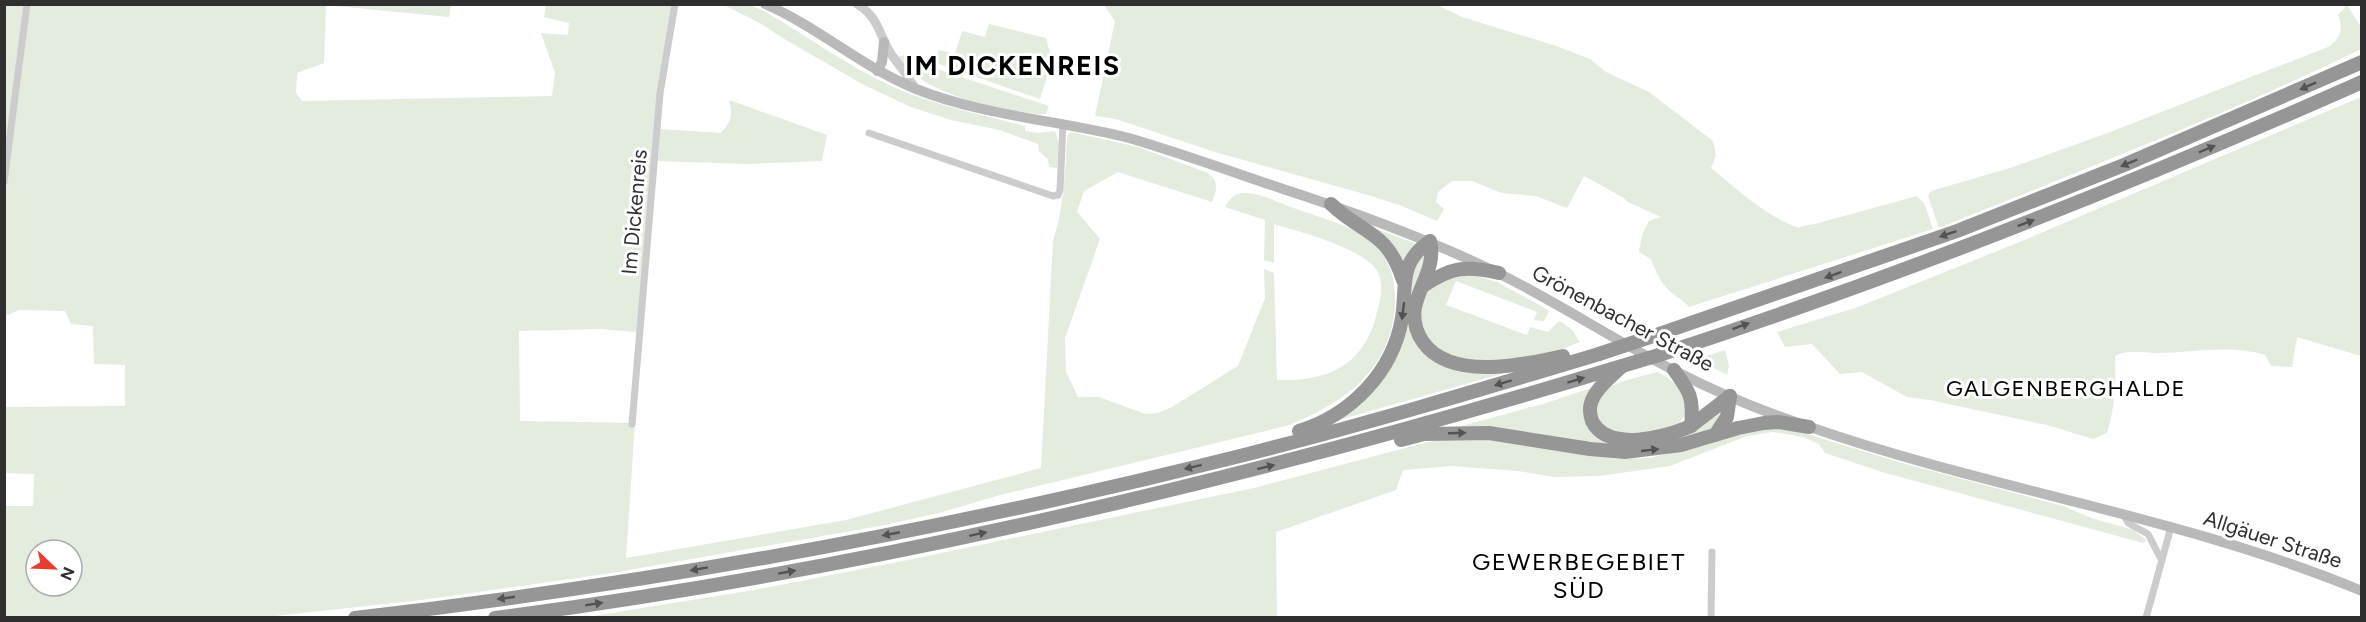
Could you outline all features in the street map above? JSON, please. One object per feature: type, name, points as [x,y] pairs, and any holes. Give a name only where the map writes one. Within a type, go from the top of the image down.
[{"type":"highway","points":[[355,618],[584,587],[831,546],[1048,501],[1250,453],[1457,397],[1599,354],[1818,281],[1967,227],[2124,165],[2361,62]]},
{"type":"highway","points":[[495,618],[694,588],[843,562],[1157,495],[1489,406],[1686,346],[1913,267],[2139,178],[2361,82]]},
{"type":"highway","points":[[1331,204],[1346,219],[1359,224],[1385,244],[1404,280]]},
{"type":"highway","points":[[1250,453],[1259,442],[1314,426],[1352,403],[1373,384],[1384,367],[1399,333],[1404,280],[1414,256],[1430,241],[1432,255],[1415,307],[1416,330],[1428,350],[1446,361],[1465,366],[1532,363],[1572,354],[1599,354]]},
{"type":"highway","points":[[1423,286],[1453,270],[1480,269],[1499,273]]},
{"type":"highway","points":[[1622,366],[1594,395],[1591,403],[1590,415],[1595,426],[1603,434],[1615,438],[1646,438],[1672,434],[1691,426],[1730,396]]},
{"type":"highway","points":[[1674,370],[1688,389],[1693,401],[1691,426]]},
{"type":"highway","points":[[1715,435],[1727,417],[1730,396]]},
{"type":"highway","points":[[1358,442],[1379,446],[1424,434],[1473,432],[1505,434],[1590,449],[1625,452],[1681,445],[1764,423],[1778,422],[1809,427]]},
{"type":"main road","name":"Grönenbacher Straße","points":[[765,4],[794,19],[877,71],[915,88],[978,109],[1129,138],[1331,204],[1430,241],[1499,273],[1674,370],[1730,396],[1809,427],[1880,450],[2171,527]]},
{"type":"main road","points":[[877,71],[882,62],[884,42]]},
{"type":"main road","name":"Allgäuer Straße","points":[[2171,527],[2318,573],[2361,591]]},
{"type":"street","points":[[4,182],[27,4]]},
{"type":"street","name":"Im Dickenreis","points":[[632,424],[660,93],[675,4]]},
{"type":"street","points":[[857,4],[881,30],[884,42],[915,88]]},
{"type":"street","points":[[869,133],[1053,196],[1058,195],[1060,190],[1063,124]]},
{"type":"street","points":[[2124,515],[2128,523],[2148,534],[2161,559]]},
{"type":"street","points":[[2146,618],[2171,527]]},
{"type":"street","points":[[1711,618],[1712,552]]},
{"type":"green space","points":[[29,4],[451,5],[449,17],[326,5],[324,63],[297,73],[296,93],[302,101],[552,96],[555,73],[541,33],[568,35],[569,23],[544,17],[546,5],[673,5],[638,332],[600,329],[519,331],[520,421],[635,423],[626,558],[846,520],[1041,468],[1053,241],[1062,203],[1067,139],[1071,132],[1138,147],[1208,173],[1216,186],[1212,202],[1118,172],[1084,191],[1077,212],[1100,239],[1065,338],[1066,372],[1078,397],[1099,397],[1145,414],[1158,413],[1172,407],[1238,366],[1265,298],[1264,269],[1274,273],[1277,380],[1296,380],[1329,373],[1343,366],[1355,356],[1373,327],[1381,290],[1378,272],[1371,263],[1346,248],[1274,224],[1274,263],[1264,260],[1265,220],[1225,207],[1236,195],[1251,193],[1266,197],[1358,232],[1381,252],[1389,266],[1395,289],[1392,328],[1374,366],[1360,382],[1327,407],[1286,426],[885,525],[612,573],[421,600],[257,618],[5,617],[5,506],[33,506],[34,474],[5,473],[5,407],[125,406],[125,365],[94,364],[93,326],[71,324],[65,311],[19,310],[5,316],[5,196]]},
{"type":"green space","points":[[5,5],[25,5],[5,163]]},
{"type":"green space","points":[[724,5],[749,5],[762,10],[856,68],[905,92],[956,109],[1025,126],[1025,131],[1038,133],[1055,131],[1059,144],[1057,168],[1049,167],[1048,159],[1039,151],[1038,144],[1000,130],[951,120],[911,107],[864,85],[760,23]]},
{"type":"green space","points":[[1104,5],[1437,5],[1462,17],[1590,59],[1606,72],[1649,92],[1713,141],[1716,155],[1711,168],[1752,202],[1787,223],[1799,228],[1917,196],[1924,203],[1933,229],[1689,307],[1663,283],[1651,259],[1639,252],[1642,235],[1649,221],[1661,217],[1628,202],[1584,176],[1567,208],[1536,196],[1502,193],[1472,181],[1452,181],[1438,192],[1436,202],[1444,209],[1437,221],[1368,195],[1215,152],[1116,119],[1095,116],[1115,21]]},
{"type":"green space","points":[[2347,5],[2361,27],[2361,49],[2205,120],[1939,228],[1928,196],[1931,191],[2010,168],[2105,134],[2328,47],[2338,37],[2341,25],[2338,15]]},
{"type":"green space","points":[[989,24],[1046,38],[1052,60],[1040,99],[933,62],[939,50],[955,54],[962,31],[985,37]]},
{"type":"green space","points":[[912,55],[934,68],[1049,106],[1046,114],[994,106],[948,93],[920,78],[898,56]]},
{"type":"green space","points":[[2361,97],[2361,356],[2297,337],[2292,367],[2271,366],[2265,355],[2238,350],[2120,354],[2115,356],[2114,395],[2107,433],[2093,439],[2047,425],[1907,397],[1862,372],[1840,374],[1812,344],[1785,347],[1777,332],[1858,307],[2022,241]]},
{"type":"green space","points":[[729,100],[827,135],[822,161],[746,164],[658,161],[660,129],[721,133],[730,118]]},
{"type":"green space","points":[[1377,229],[1417,244],[1404,266],[1392,245]]},
{"type":"green space","points":[[1426,251],[1416,343],[1434,360],[1456,369],[1479,372],[1504,371],[1504,373],[1342,419],[1372,392],[1417,261]]},
{"type":"green space","points":[[1467,273],[1497,282],[1543,307],[1549,311],[1544,321],[1534,320],[1537,312],[1456,281],[1446,305],[1527,335],[1530,327],[1548,332],[1558,322],[1562,322],[1573,331],[1580,342],[1546,354],[1502,361],[1467,361],[1440,351],[1431,344],[1426,336],[1421,317],[1424,298],[1435,283],[1448,277]]},
{"type":"green space","points":[[1725,350],[1729,366],[1727,375],[1697,359]]},
{"type":"green space","points":[[1658,372],[1676,384],[1684,395],[1687,406],[1680,423],[1662,431],[1632,434],[1613,432],[1600,425],[1595,409],[1602,393],[1619,383]]},
{"type":"green space","points":[[1594,387],[1588,397],[1584,413],[1590,430],[1609,442],[1623,444],[1637,445],[1678,437],[1693,430],[1725,405],[1720,419],[1696,437],[1644,447],[1602,446],[1502,429],[1454,428],[1543,404]]},
{"type":"green space","points":[[1766,427],[1794,430],[1902,463],[2063,506],[2091,518],[2134,530],[2147,541],[2143,543],[1882,472],[1825,453],[1819,444],[1803,437],[1773,432],[1747,436],[1670,466],[1599,476],[1554,477],[1518,471],[1451,466],[1403,470],[1396,490],[1276,532],[1277,617],[580,618],[754,590],[908,560],[1254,488],[1428,442],[1465,437],[1498,439],[1618,459],[1649,458],[1704,446],[1740,433]]},
{"type":"district","name":"IM DICKENREIS","points":[[1013,65]]},
{"type":"district","name":"GALGENBERGHALDE","points":[[2066,388]]},
{"type":"district","name":"GEWERBEGEBIET SÜD","points":[[1579,575]]}]
